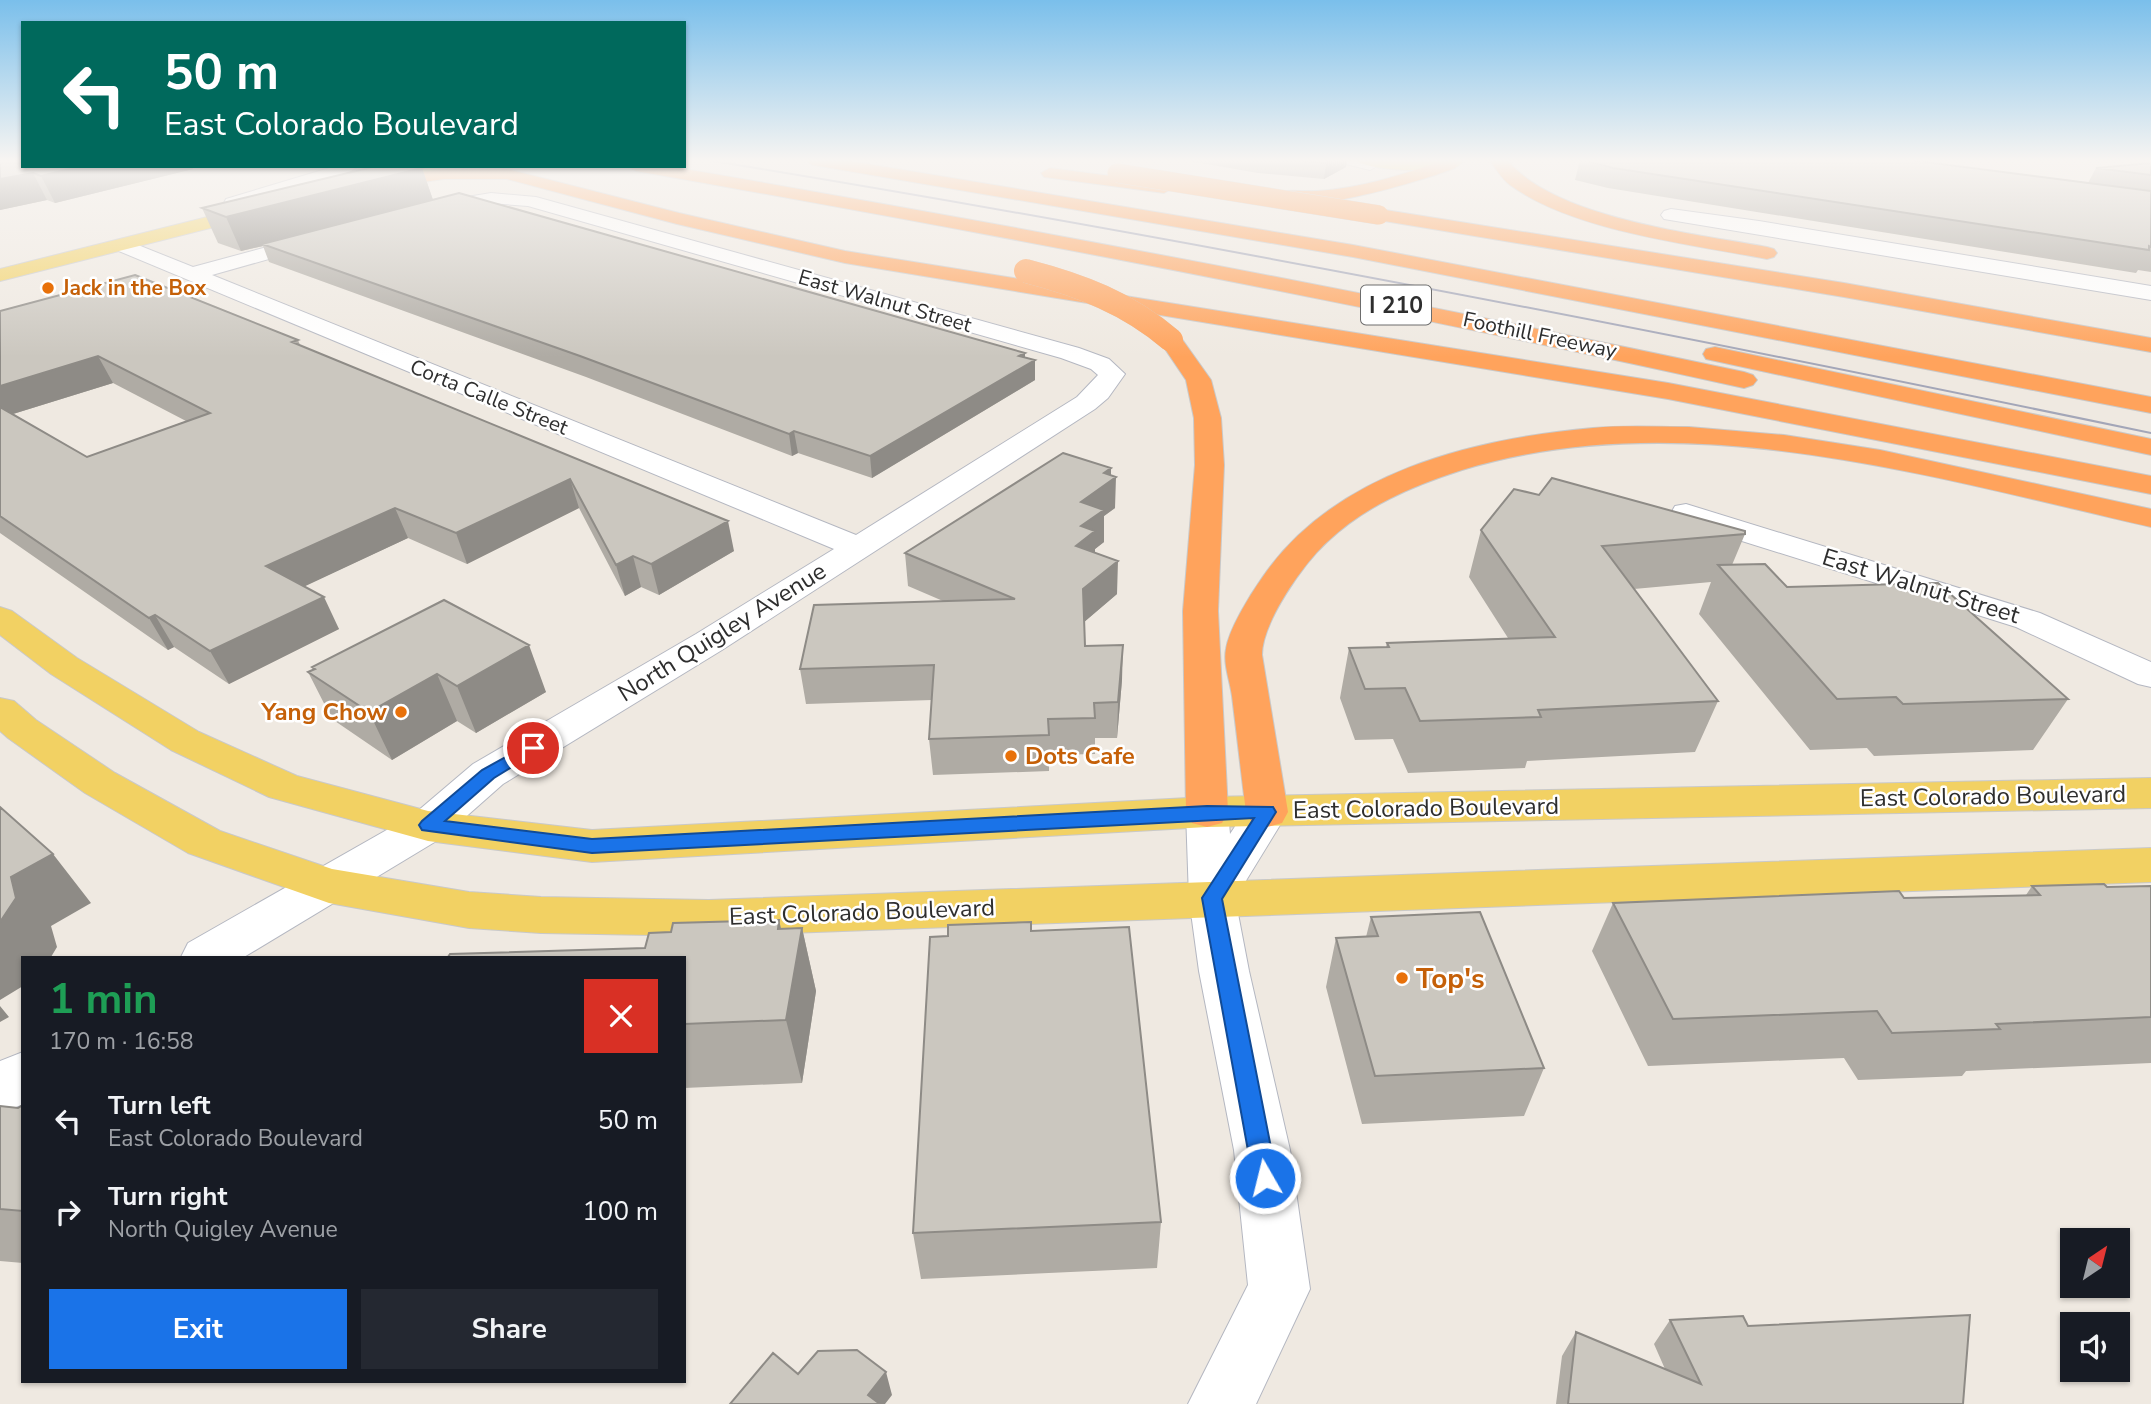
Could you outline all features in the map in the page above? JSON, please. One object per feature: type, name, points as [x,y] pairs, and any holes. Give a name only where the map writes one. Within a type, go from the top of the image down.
[{"type":"highway","points":[[709,226],[845,257],[1668,391],[2151,485]]},
{"type":"highway","name":"Foothill Freeway","points":[[981,226],[1456,317],[2151,469]]},
{"type":"highway","points":[[1043,226],[1395,290],[2151,447]]},
{"type":"highway","points":[[1203,226],[1366,253],[2151,405]]},
{"type":"highway","name":"I 210","points":[[1266,226],[1576,280],[2151,389]]},
{"type":"highway","points":[[1444,226],[1844,290],[2151,345]]},
{"type":"highway","points":[[1636,226],[1785,256]]},
{"type":"highway","points":[[985,262],[1075,284],[1117,301],[1154,324],[1171,340],[1197,376],[1204,394],[1209,478],[1201,585],[1207,812]]},
{"type":"highway","points":[[1866,272],[2151,330]]},
{"type":"highway","points":[[1267,812],[1244,648],[1266,594],[1295,555],[1333,518],[1379,490],[1441,465],[1508,447],[1586,437],[1642,434],[1713,436],[1864,457],[2151,518]]},
{"type":"main road","points":[[0,260],[141,226]]},
{"type":"main road","points":[[0,275],[192,226]]},
{"type":"main road","name":"East Colorado Boulevard","points":[[0,618],[64,666],[185,741],[284,787],[428,825],[592,846],[1207,812],[2151,793]]},
{"type":"main road","name":"East Colorado Boulevard","points":[[0,710],[22,729],[100,783],[204,842],[329,886],[469,910],[541,915],[695,918],[2151,865]]},
{"type":"street","name":"East Walnut Street","points":[[616,226],[1031,342],[1100,364],[1112,374]]},
{"type":"street","points":[[1748,226],[2151,293]]},
{"type":"street","points":[[191,274],[328,237]]},
{"type":"street","name":"Corta Calle Street","points":[[121,245],[858,547]]},
{"type":"street","name":"North Quigley Avenue","points":[[207,956],[428,825],[488,774],[709,642],[1086,403],[1112,374]]},
{"type":"street","name":"East Walnut Street","points":[[1686,513],[2028,620],[2151,676]]},
{"type":"street","points":[[1207,812],[1212,898],[1224,971],[1262,1150],[1279,1289],[1221,1404]]},
{"type":"street","points":[[1212,898],[1267,812]]},
{"type":"street","points":[[0,1090],[21,1076]]},
{"type":"building","points":[[333,226],[574,226],[1025,353],[1019,356],[1035,360],[870,456],[794,431],[789,434],[580,356],[262,244]]},
{"type":"building","points":[[1989,226],[2151,226],[2149,250]]},
{"type":"building","points":[[135,275],[298,340],[292,342],[728,521],[651,564],[633,556],[616,565],[570,479],[456,533],[395,508],[266,566],[324,597],[210,651],[155,615],[149,618],[0,516],[0,407],[87,457],[210,413],[98,356],[0,386],[0,311]]},
{"type":"building","points":[[1063,453],[1111,468],[1104,473],[1116,477],[1081,502],[1104,510],[1081,526],[1095,531],[1076,546],[1118,561],[1083,589],[1085,646],[1123,645],[1118,702],[1094,703],[1095,718],[1048,719],[1049,735],[929,739],[934,665],[800,669],[814,605],[1015,599],[905,553]]},
{"type":"building","points":[[1552,478],[1745,531],[1745,534],[1602,546],[1718,701],[1538,710],[1541,717],[1420,721],[1405,688],[1365,689],[1349,648],[1389,647],[1387,643],[1555,637],[1481,530],[1514,489],[1539,495]]},
{"type":"building","points":[[1765,564],[1787,587],[1938,583],[2068,699],[1903,704],[1896,697],[1837,699],[1718,565]]},
{"type":"building","points":[[444,600],[529,645],[457,686],[437,674],[369,712],[308,672],[315,669],[312,667]]},
{"type":"building","points":[[0,807],[53,854],[11,877],[16,898],[0,922]]},
{"type":"building","points":[[2104,884],[2107,887],[2151,886],[2151,1017],[1996,1024],[2000,1029],[1892,1033],[1877,1011],[1673,1019],[1613,903],[1899,891],[1904,898],[2040,895],[2032,886]]},
{"type":"building","points":[[1480,912],[1544,1068],[1375,1076],[1336,938],[1378,936],[1371,917]]},
{"type":"building","points":[[779,920],[778,929],[802,928],[786,1020],[686,1024],[686,956],[449,956],[645,948],[649,933],[671,932],[673,923]]},
{"type":"building","points":[[1031,922],[1031,931],[1129,927],[1161,1222],[913,1233],[930,937],[948,936],[948,925]]},
{"type":"building","points":[[0,1106],[21,1106],[21,1211],[0,1209]]},
{"type":"building","points":[[1970,1315],[1963,1404],[1568,1404],[1576,1332],[1701,1384],[1670,1320],[1743,1316],[1748,1326]]},
{"type":"building","points":[[857,1350],[886,1372],[868,1395],[880,1404],[730,1404],[773,1353],[798,1374],[818,1351]]},
{"type":"tram line","points":[[1088,226],[1791,359],[2151,433]]},
{"type":"place","name":"Jack in the Box","points":[[48,288]]},
{"type":"place","name":"Yang Chow","points":[[401,712]]},
{"type":"place","name":"Dots Cafe","points":[[1011,756]]},
{"type":"place","name":"Top's","points":[[1402,978]]},
{"type":"route","points":[[533,748],[488,774],[428,825],[592,846],[1207,812],[1267,812],[1212,898],[1224,971],[1262,1150],[1265,1178]]}]
